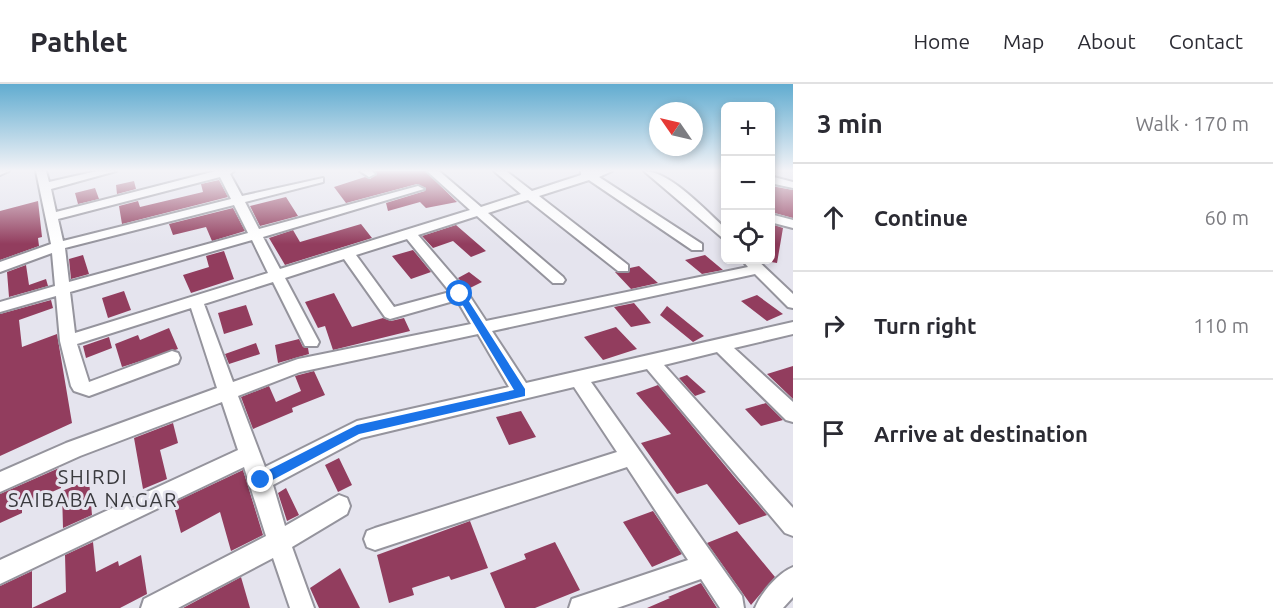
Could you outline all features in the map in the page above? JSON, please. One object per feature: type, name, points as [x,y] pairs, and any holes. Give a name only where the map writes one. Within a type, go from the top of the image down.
[{"type":"street","points":[[45,195],[58,246],[69,340],[80,386],[84,389],[172,358]]},
{"type":"street","points":[[51,217],[133,195]]},
{"type":"street","points":[[235,195],[311,342]]},
{"type":"street","points":[[0,267],[58,246],[252,195]]},
{"type":"street","points":[[0,307],[61,287],[395,195]]},
{"type":"street","points":[[459,195],[558,280]]},
{"type":"street","points":[[69,340],[531,195]]},
{"type":"street","points":[[533,195],[623,268]]},
{"type":"street","points":[[619,195],[697,247]]},
{"type":"street","points":[[681,195],[721,232]]},
{"type":"street","points":[[775,219],[793,224]]},
{"type":"street","points":[[409,233],[460,294],[522,392]]},
{"type":"street","points":[[347,253],[390,313],[460,294]]},
{"type":"street","points":[[0,482],[74,449],[298,366],[754,264],[793,303]]},
{"type":"street","points":[[196,301],[249,454],[261,480],[302,608]]},
{"type":"street","points":[[261,480],[357,430],[579,380],[650,360],[721,346],[793,328]]},
{"type":"street","points":[[721,346],[793,414]]},
{"type":"street","points":[[650,360],[793,525]]},
{"type":"street","points":[[579,380],[704,566],[733,605]]},
{"type":"street","points":[[0,572],[249,454]]},
{"type":"street","points":[[375,539],[630,457]]},
{"type":"street","points":[[153,608],[279,542],[339,506]]},
{"type":"street","points":[[581,608],[704,566]]},
{"type":"street","points":[[767,608],[793,579]]},
{"type":"building","points":[[76,195],[98,195],[99,199],[78,204]]},
{"type":"building","points":[[188,195],[228,197],[122,224],[119,206],[138,201],[140,207]]},
{"type":"building","points":[[340,195],[374,195],[346,203]]},
{"type":"building","points":[[411,195],[450,195],[457,202],[426,208],[420,202],[388,211],[386,203]]},
{"type":"building","points":[[775,195],[793,195],[793,218],[775,213]]},
{"type":"building","points":[[286,197],[298,216],[260,226],[250,206]]},
{"type":"building","points":[[38,201],[42,237],[38,238],[39,246],[0,260],[0,211]]},
{"type":"building","points":[[233,208],[245,231],[212,241],[206,227],[173,235],[169,224]]},
{"type":"building","points":[[361,224],[372,238],[285,265],[269,238],[293,230],[300,242]]},
{"type":"building","points":[[456,225],[486,251],[471,257],[453,241],[433,248],[422,236]]},
{"type":"building","points":[[775,225],[783,228],[777,263],[775,263]]},
{"type":"building","points":[[413,250],[431,272],[411,279],[392,256]]},
{"type":"building","points":[[224,251],[234,279],[191,293],[183,275],[209,267],[206,256]]},
{"type":"building","points":[[83,255],[89,274],[71,279],[69,259]]},
{"type":"building","points":[[705,255],[723,270],[702,274],[685,260]]},
{"type":"building","points":[[26,265],[29,285],[46,279],[48,286],[9,297],[7,272]]},
{"type":"building","points":[[639,266],[658,283],[631,289],[615,272],[628,273],[630,268]]},
{"type":"building","points":[[469,272],[482,282],[468,289],[458,278]]},
{"type":"building","points":[[124,291],[131,310],[108,318],[102,298]]},
{"type":"building","points":[[334,293],[352,327],[383,318],[391,321],[404,318],[410,331],[333,350],[325,326],[318,328],[305,302]]},
{"type":"building","points":[[757,295],[783,314],[767,321],[741,301]]},
{"type":"building","points":[[51,300],[53,308],[19,320],[22,347],[57,334],[72,423],[0,456],[0,314]]},
{"type":"building","points":[[634,303],[651,323],[631,327],[614,307]]},
{"type":"building","points":[[246,305],[253,325],[224,334],[218,313]]},
{"type":"building","points":[[667,306],[704,336],[693,342],[660,315]]},
{"type":"building","points":[[616,327],[637,349],[603,360],[584,337]]},
{"type":"building","points":[[169,328],[178,349],[122,367],[115,344],[138,335],[140,340]]},
{"type":"building","points":[[109,337],[112,348],[86,358],[83,346]]},
{"type":"building","points":[[299,339],[303,347],[308,348],[309,354],[278,363],[275,345]]},
{"type":"building","points":[[256,343],[260,354],[229,364],[225,354]]},
{"type":"building","points":[[793,366],[793,399],[767,374]]},
{"type":"building","points":[[314,371],[325,395],[292,408],[293,412],[253,429],[241,397],[269,386],[276,402],[301,391],[295,376]]},
{"type":"building","points":[[687,375],[706,392],[695,396],[679,378]]},
{"type":"building","points":[[658,385],[767,515],[739,525],[707,484],[677,494],[641,443],[671,434],[636,393]]},
{"type":"building","points":[[766,403],[783,420],[761,426],[745,409]]},
{"type":"building","points":[[521,411],[536,437],[509,445],[496,417]]},
{"type":"building","points":[[173,423],[178,443],[160,450],[167,479],[143,489],[134,438]]},
{"type":"building","points":[[339,458],[352,485],[338,492],[325,465]]},
{"type":"building","points":[[59,468],[61,488],[22,505],[22,513],[0,523],[0,494]]},
{"type":"building","points":[[243,470],[263,535],[231,551],[220,512],[181,533],[173,503]]},
{"type":"building","points":[[89,480],[92,515],[63,528],[62,491]]},
{"type":"building","points":[[286,488],[299,515],[287,521],[278,493]]},
{"type":"building","points":[[653,511],[682,554],[652,567],[623,522]]},
{"type":"building","points":[[470,521],[488,568],[451,580],[449,576],[412,588],[414,595],[389,603],[377,555]]},
{"type":"building","points":[[737,531],[775,577],[751,605],[707,543]]},
{"type":"building","points":[[93,542],[96,572],[118,561],[119,566],[141,555],[147,594],[120,608],[32,608],[66,592],[65,555]]},
{"type":"building","points":[[555,542],[580,590],[535,608],[505,608],[490,573],[526,559],[524,554]]},
{"type":"building","points":[[340,568],[360,608],[319,608],[310,588]]},
{"type":"building","points":[[32,571],[32,608],[0,608],[0,586]]},
{"type":"building","points":[[241,577],[250,608],[183,608]]},
{"type":"building","points":[[701,583],[717,608],[647,608],[670,598],[668,597]]},
{"type":"district","name":"SHIRDI SAIBABA NAGAR","points":[[93,488]]},
{"type":"route","points":[[261,480],[357,430],[522,392],[460,294]]}]
